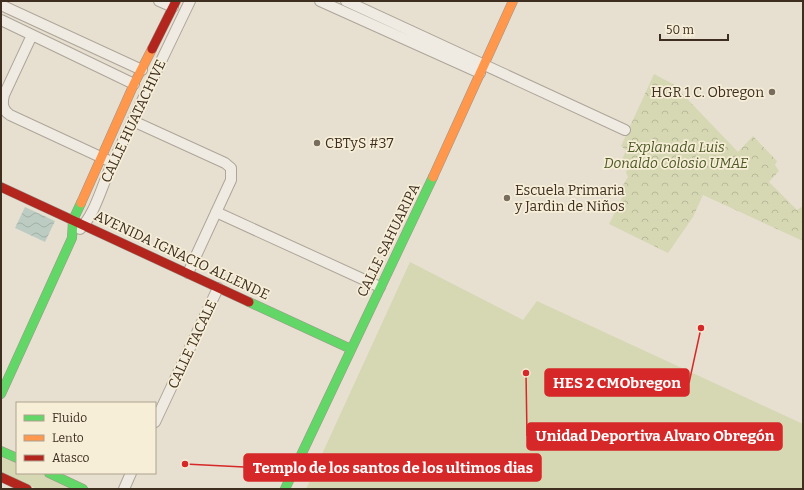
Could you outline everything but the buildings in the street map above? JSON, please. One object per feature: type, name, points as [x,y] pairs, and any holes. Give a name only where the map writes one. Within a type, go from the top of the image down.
[{"type":"street","points":[[159,1],[175,4]]},
{"type":"street","name":"CALLE HUATACHIVE","points":[[1,394],[72,238],[84,225],[190,1]]},
{"type":"street","points":[[320,1],[343,4],[482,69],[625,130]]},
{"type":"street","name":"CALLE SAHUARIPA","points":[[286,489],[380,287],[403,242],[513,1]]},
{"type":"street","points":[[6,4],[142,70]]},
{"type":"street","name":"CALLE HUATACHIVE","points":[[72,238],[73,220],[134,84],[175,4]]},
{"type":"street","points":[[1,20],[134,84]]},
{"type":"street","points":[[32,35],[4,95],[3,104],[5,111],[10,115],[113,163]]},
{"type":"street","points":[[133,121],[225,163],[231,168],[231,180],[188,273]]},
{"type":"street","name":"AVENIDA IGNACIO ALLENDE","points":[[1,187],[351,349]]},
{"type":"street","points":[[216,212],[380,287]]},
{"type":"street","name":"CALLE TACALE","points":[[156,420],[218,288]]},
{"type":"street","points":[[1,451],[16,458]]},
{"type":"street","points":[[51,474],[84,489]]},
{"type":"street","points":[[124,489],[131,474]]},
{"type":"street","points":[[1,477],[27,489]]},
{"type":"green space","name":"Explanada Luis Donaldo Colosio UMAE","points":[[654,74],[673,84],[738,152],[753,136],[777,161],[775,165],[779,171],[769,182],[797,210],[803,206],[803,241],[703,195],[693,217],[668,253],[609,224],[623,196],[621,188],[628,177],[626,172],[629,166],[622,160],[626,150],[621,146]]},
{"type":"green space","points":[[410,262],[523,320],[537,301],[803,424],[803,489],[306,489]]},
{"type":"green space","points":[[1,455],[16,462],[16,474],[43,474],[75,489],[37,489],[1,472]]},
{"type":"water","points":[[25,207],[55,221],[45,242],[15,228]]},
{"type":"traffic: fast","points":[[285,489],[433,177]]},
{"type":"traffic: fast","points":[[1,394],[72,238],[73,220],[81,203]]},
{"type":"traffic: fast","points":[[249,302],[351,349]]},
{"type":"traffic: fast","points":[[1,451],[16,458]]},
{"type":"traffic: fast","points":[[51,474],[83,489]]},
{"type":"traffic: slow","points":[[433,177],[513,1]]},
{"type":"traffic: slow","points":[[81,203],[134,84],[152,49]]},
{"type":"traffic: jam","points":[[152,49],[176,1]]},
{"type":"traffic: jam","points":[[1,187],[249,302]]},
{"type":"traffic: jam","points":[[1,477],[27,489]]},
{"type":"place","name":"HGR 1 C. Obregon","points":[[772,92]]},
{"type":"place","name":"CBTyS #37","points":[[317,143]]},
{"type":"place","name":"Escuela Primaria y Jardin de Niños","points":[[507,198]]},
{"type":"place","name":"HES 2 CMObregon","points":[[701,328]]},
{"type":"place","name":"Unidad Deportiva Alvaro Obregón","points":[[526,373]]},
{"type":"place","name":"Templo de los santos de los ultimos dias","points":[[185,464]]}]
